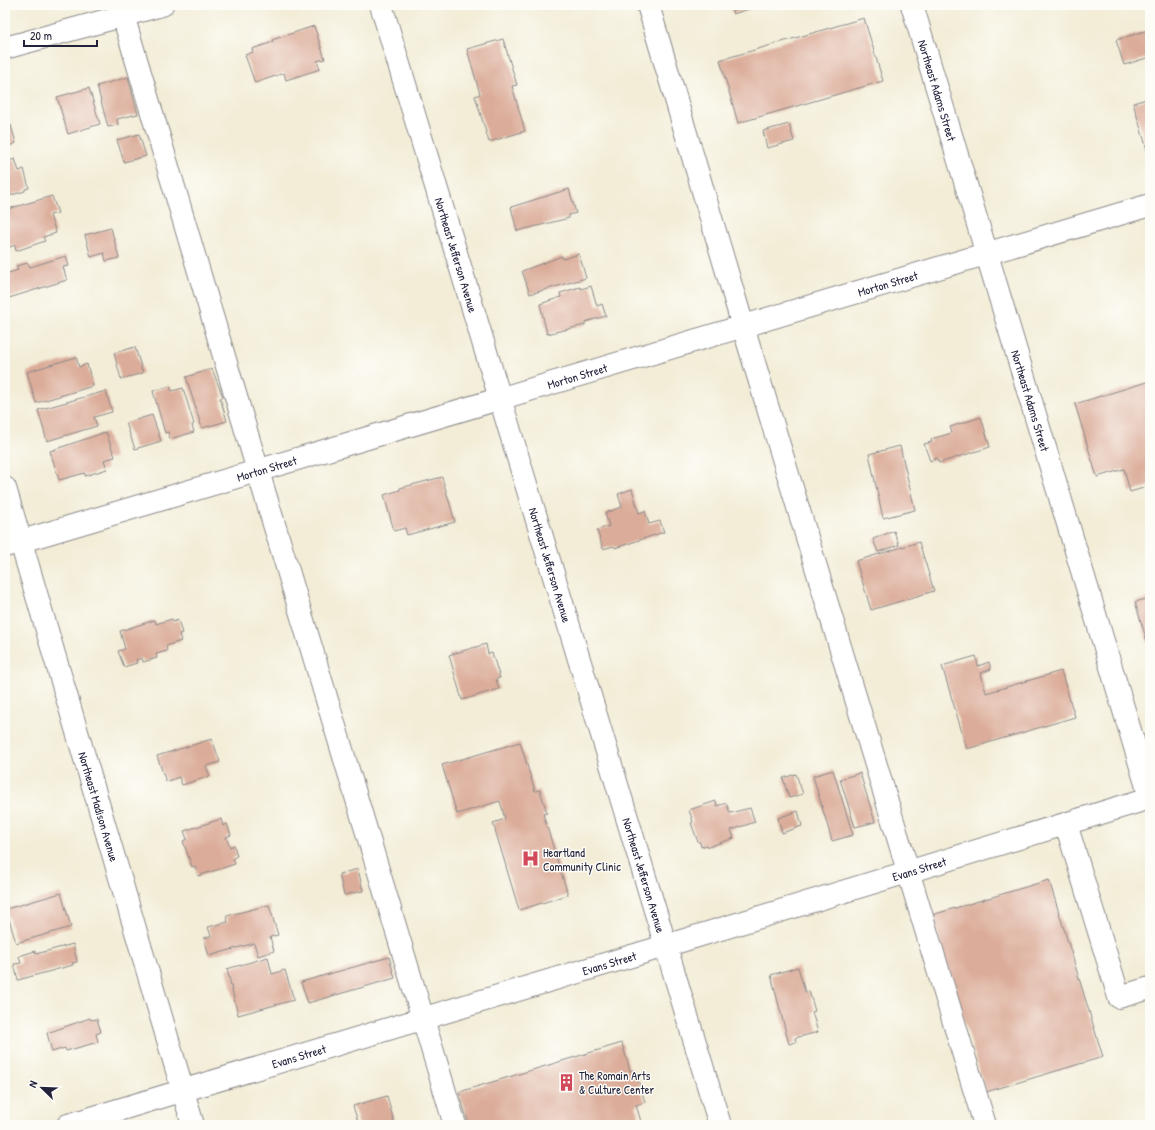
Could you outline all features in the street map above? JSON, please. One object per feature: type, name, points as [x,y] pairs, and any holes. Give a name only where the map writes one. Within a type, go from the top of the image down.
[{"type":"street","points":[[5,48],[122,11],[162,5]]},
{"type":"street","name":"Northeast Jefferson Avenue","points":[[381,5],[498,398],[720,1125]]},
{"type":"street","points":[[648,5],[742,326],[985,1125]]},
{"type":"street","name":"Northeast Adams Street","points":[[912,5],[1150,798]]},
{"type":"street","points":[[122,11],[258,471],[455,1125]]},
{"type":"street","name":"Morton Street","points":[[13,544],[498,398],[1150,205]]},
{"type":"street","name":"Northeast Madison Avenue","points":[[5,488],[13,544],[192,1125]]},
{"type":"street","name":"Evans Street","points":[[68,1125],[665,946],[1150,798]]},
{"type":"street","points":[[1066,824],[1119,997],[1150,988]]},
{"type":"building","points":[[730,5],[762,5],[733,14]]},
{"type":"building","points":[[864,18],[883,81],[738,123],[720,60]]},
{"type":"building","points":[[314,26],[325,59],[317,61],[320,69],[286,80],[284,73],[255,83],[245,55],[253,52],[252,49],[273,42],[272,40]]},
{"type":"building","points":[[1148,30],[1150,57],[1124,65],[1116,40]]},
{"type":"building","points":[[503,39],[517,85],[512,86],[525,131],[489,142],[475,96],[480,94],[467,49]]},
{"type":"building","points":[[128,77],[138,114],[117,119],[118,125],[108,127],[97,86]]},
{"type":"building","points":[[89,88],[100,124],[68,134],[57,97]]},
{"type":"building","points":[[1150,98],[1150,156],[1149,156],[1133,103]]},
{"type":"building","points":[[5,123],[6,126],[11,125],[16,143],[5,148]]},
{"type":"building","points":[[789,124],[794,141],[767,148],[763,131]]},
{"type":"building","points":[[139,134],[146,156],[124,162],[117,140]]},
{"type":"building","points":[[15,159],[19,171],[24,169],[29,188],[25,189],[25,191],[5,197],[5,162]]},
{"type":"building","points":[[569,189],[576,213],[569,215],[569,218],[517,231],[511,207]]},
{"type":"building","points":[[52,196],[58,213],[50,215],[56,233],[43,237],[45,241],[16,251],[15,245],[5,249],[5,210]]},
{"type":"building","points":[[111,228],[119,258],[106,261],[104,253],[91,257],[85,235]]},
{"type":"building","points":[[579,254],[586,278],[530,294],[522,271],[562,256],[563,259]]},
{"type":"building","points":[[66,256],[69,266],[63,267],[67,280],[9,298],[5,286],[5,274],[18,270],[16,266],[28,263],[30,267]]},
{"type":"building","points":[[591,286],[597,306],[602,304],[606,316],[585,322],[585,325],[547,334],[540,304],[561,297],[560,293],[580,287],[581,289]]},
{"type":"building","points":[[135,347],[143,373],[121,379],[114,353]]},
{"type":"building","points":[[76,357],[79,367],[87,364],[93,386],[36,403],[27,372]]},
{"type":"building","points":[[212,369],[223,397],[220,398],[227,421],[202,428],[186,377]]},
{"type":"building","points":[[1150,381],[1150,486],[1130,492],[1124,469],[1097,477],[1075,404]]},
{"type":"building","points":[[170,386],[172,391],[183,388],[194,424],[192,425],[194,432],[170,439],[168,432],[165,433],[153,391]]},
{"type":"building","points":[[106,391],[112,412],[94,417],[97,426],[47,441],[38,410]]},
{"type":"building","points":[[152,415],[161,441],[135,449],[126,423]]},
{"type":"building","points":[[981,417],[990,447],[939,463],[937,458],[930,461],[924,444],[932,442],[931,439],[952,433],[950,427]]},
{"type":"building","points":[[106,432],[115,457],[104,460],[107,469],[85,476],[85,473],[59,480],[50,451]]},
{"type":"building","points":[[900,446],[915,510],[883,518],[869,454]]},
{"type":"building","points":[[442,477],[455,522],[407,535],[405,528],[394,531],[384,495],[400,490],[400,488]]},
{"type":"building","points":[[632,489],[639,513],[645,511],[649,524],[660,521],[664,532],[615,548],[614,546],[603,549],[597,530],[609,526],[605,513],[622,507],[618,494]]},
{"type":"building","points":[[894,531],[899,545],[878,552],[873,539]]},
{"type":"building","points":[[919,542],[934,591],[871,610],[856,561]]},
{"type":"building","points":[[1150,598],[1150,651],[1135,602]]},
{"type":"building","points":[[172,619],[173,622],[178,620],[182,633],[179,634],[181,641],[166,646],[167,651],[156,654],[157,658],[143,662],[142,658],[136,660],[137,663],[124,667],[118,651],[125,649],[120,631],[155,620],[156,624]]},
{"type":"building","points":[[486,644],[488,654],[492,653],[500,678],[496,679],[499,689],[462,700],[449,655]]},
{"type":"building","points":[[976,656],[978,666],[989,662],[991,669],[981,673],[986,693],[1061,671],[1075,717],[967,749],[942,666]]},
{"type":"building","points":[[212,739],[220,762],[206,766],[210,776],[182,785],[179,777],[166,782],[157,756]]},
{"type":"building","name":"Heartland Community Clinic","points":[[520,742],[535,791],[540,790],[547,813],[543,814],[568,895],[519,910],[493,823],[505,819],[500,801],[457,814],[442,765]]},
{"type":"building","points":[[833,770],[853,835],[832,841],[813,776]]},
{"type":"building","points":[[860,773],[875,822],[855,827],[840,779]]},
{"type":"building","points":[[796,774],[803,794],[789,798],[783,778]]},
{"type":"building","points":[[716,801],[717,806],[726,803],[730,813],[750,808],[755,822],[731,830],[734,838],[708,847],[707,845],[701,847],[691,823],[693,822],[689,810]]},
{"type":"building","points":[[798,811],[802,826],[782,833],[778,818]]},
{"type":"building","points":[[221,819],[223,826],[227,824],[231,835],[226,837],[230,847],[234,845],[237,856],[233,858],[235,864],[198,876],[195,866],[192,867],[183,841],[187,839],[184,831]]},
{"type":"building","points":[[358,869],[363,891],[344,895],[339,874]]},
{"type":"building","points":[[1049,880],[1103,1057],[986,1092],[932,915]]},
{"type":"building","points":[[61,893],[71,927],[16,943],[6,909]]},
{"type":"building","points":[[269,905],[278,935],[270,937],[274,951],[258,956],[254,943],[209,956],[204,938],[211,936],[208,927],[228,922],[226,916]]},
{"type":"building","points":[[73,944],[77,962],[72,963],[73,965],[18,980],[14,964],[21,963],[19,956],[35,951],[36,954]]},
{"type":"building","points":[[268,957],[272,974],[285,970],[294,1000],[238,1015],[227,969]]},
{"type":"building","points":[[389,957],[395,978],[308,1003],[301,982]]},
{"type":"building","points":[[798,967],[805,992],[809,991],[815,1011],[812,1012],[818,1032],[795,1038],[796,1042],[789,1044],[771,975]]},
{"type":"building","points":[[90,1018],[91,1020],[97,1019],[101,1032],[96,1034],[98,1042],[66,1051],[65,1048],[52,1052],[47,1033]]},
{"type":"building","name":"The Romain Arts & Culture Center","points":[[622,1043],[630,1071],[635,1070],[645,1102],[636,1105],[642,1125],[469,1125],[459,1092]]},
{"type":"building","points":[[387,1096],[395,1125],[359,1125],[353,1106]]},
{"type":"place","name":"Heartland Community Clinic","points":[[530,859]]},
{"type":"place","name":"The Romain Arts & Culture Center","points":[[566,1082]]}]
